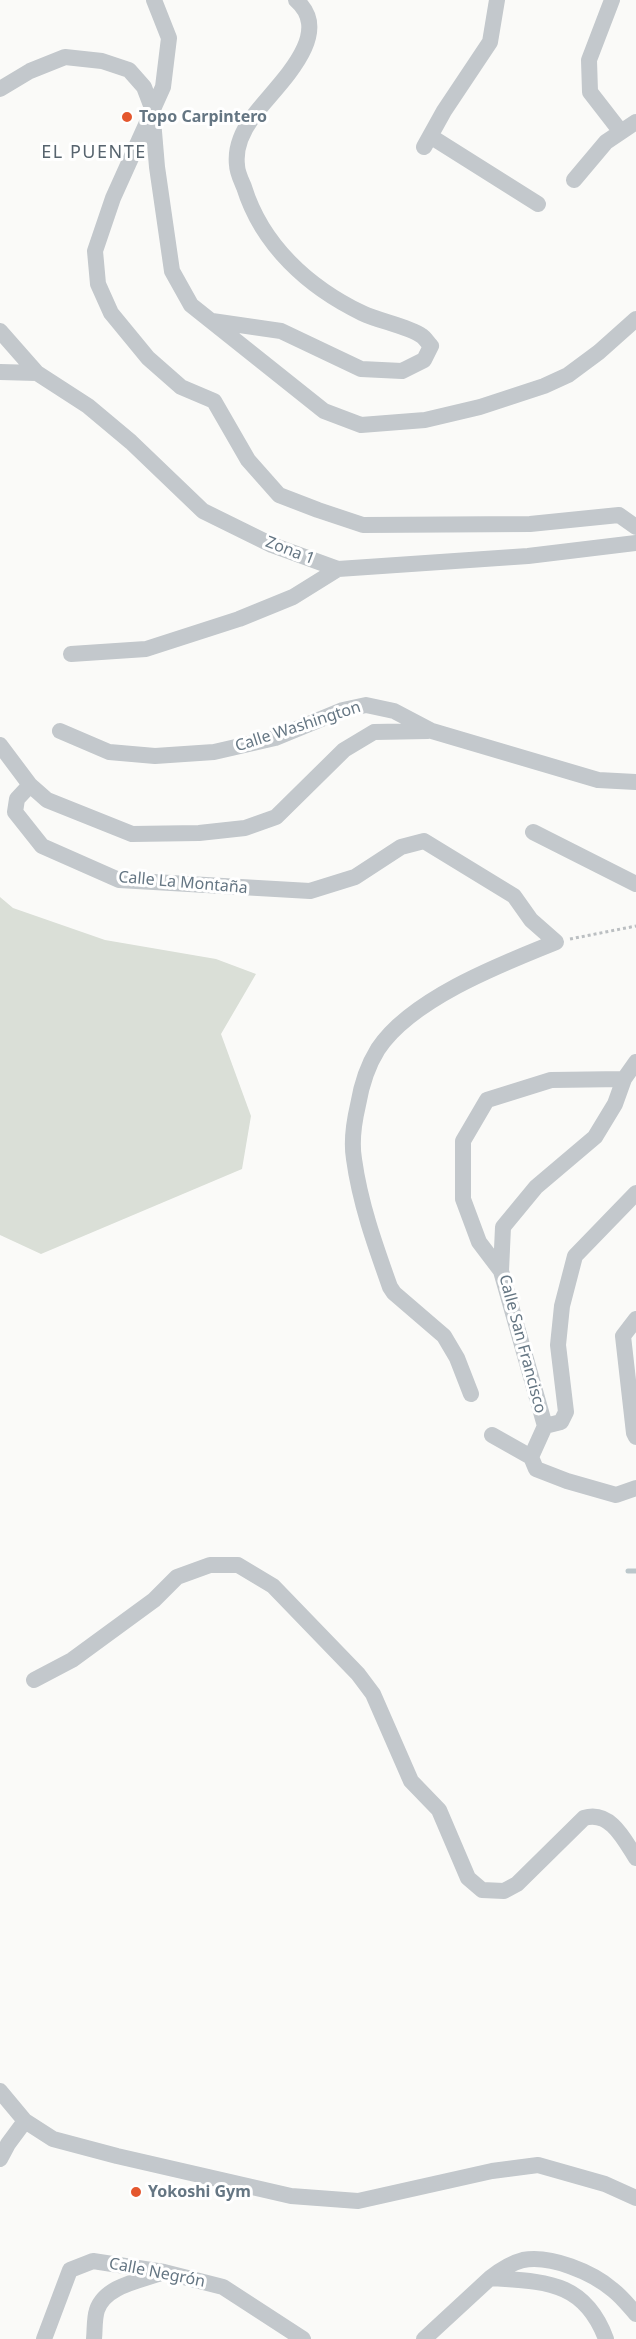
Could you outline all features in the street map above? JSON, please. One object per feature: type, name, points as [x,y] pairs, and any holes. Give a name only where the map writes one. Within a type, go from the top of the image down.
[{"type":"street","points":[[154,0],[169,38],[163,87],[113,198],[95,251],[98,284],[111,313],[148,358],[181,387],[214,401],[249,460],[279,495],[363,525],[530,524],[619,515],[636,527]]},
{"type":"street","points":[[211,320],[281,331],[361,369],[402,371],[424,360],[430,346],[422,336],[362,313],[304,277],[274,247],[250,206],[237,166],[239,142],[251,119],[298,63],[310,32],[304,7],[296,0]]},
{"type":"street","points":[[497,0],[490,42],[444,111],[427,142],[538,204]]},
{"type":"street","points":[[612,0],[589,60],[590,92],[621,132]]},
{"type":"street","points":[[0,88],[30,71],[65,57],[93,60],[129,70],[144,87],[152,108],[157,167],[172,271],[191,305],[324,411],[361,425],[425,420],[480,407],[544,386],[568,375],[636,320]]},
{"type":"street","points":[[574,180],[606,142],[636,122]]},
{"type":"street","name":"Zona 1","points":[[0,331],[37,373],[88,406],[131,442],[202,512],[272,545],[338,569],[528,556],[636,543]]},
{"type":"street","points":[[0,372],[37,373]]},
{"type":"street","points":[[71,654],[146,649],[239,620],[292,597],[338,569]]},
{"type":"street","name":"Calle Washington","points":[[60,731],[109,752],[154,756],[214,753],[275,738],[343,710],[366,705],[394,711],[432,731],[598,780],[636,782]]},
{"type":"street","points":[[0,745],[30,785],[47,800],[132,834],[199,833],[245,828],[276,818],[344,750],[374,732],[432,731]]},
{"type":"street","name":"Calle La Montaña","points":[[30,785],[17,799],[15,812],[42,846],[119,880],[310,891],[355,877],[401,847],[424,842],[514,896],[531,920],[556,942]]},
{"type":"street","points":[[533,832],[636,884]]},
{"type":"street","points":[[471,1394],[457,1358],[444,1336],[390,1287],[366,1217],[354,1158],[356,1115],[361,1088],[378,1050],[404,1021],[484,971],[556,942]]},
{"type":"street","name":"Calle San Francisco","points":[[531,1457],[545,1426],[501,1271],[503,1227],[536,1187],[595,1137],[615,1104],[624,1079],[636,1062]]},
{"type":"street","points":[[501,1271],[479,1242],[463,1199],[463,1141],[487,1100],[551,1080],[624,1079]]},
{"type":"street","points":[[545,1426],[561,1422],[566,1412],[558,1346],[562,1306],[575,1256],[636,1193]]},
{"type":"street","points":[[636,1319],[623,1336],[636,1437]]},
{"type":"street","points":[[492,1436],[531,1457],[536,1469],[567,1481],[616,1495],[636,1488]]},
{"type":"street","points":[[34,1680],[72,1660],[154,1600],[177,1576],[210,1565],[238,1565],[273,1586],[358,1674],[373,1694],[411,1781],[439,1810],[468,1878],[482,1890],[504,1891],[518,1884],[584,1818],[594,1814],[606,1819],[623,1838],[636,1858]]},
{"type":"street","points":[[0,2091],[25,2121],[53,2139],[291,2196],[358,2201],[492,2171],[538,2165],[605,2184],[636,2198]]},
{"type":"street","points":[[0,2159],[25,2121]]},
{"type":"street","points":[[424,2339],[490,2278],[523,2260],[553,2261],[584,2271],[613,2290],[636,2314]]},
{"type":"street","name":"Calle Negrón","points":[[44,2339],[70,2270],[93,2261],[164,2272],[223,2287],[303,2339]]},
{"type":"street","points":[[94,2339],[97,2311],[105,2296],[117,2288],[164,2272]]},
{"type":"street","points":[[490,2278],[559,2286],[581,2299],[599,2320],[606,2339]]},
{"type":"path","points":[[556,942],[636,926]]},
{"type":"shaded area","points":[[0,897],[13,908],[105,940],[216,959],[256,974],[221,1034],[251,1116],[242,1169],[41,1254],[0,1235]]},
{"type":"waterway","points":[[628,1571],[636,1571]]},
{"type":"place","name":"Topo Carpintero","points":[[127,117]]},
{"type":"place","name":"Yokoshi Gym","points":[[136,2192]]},
{"type":"district","name":"EL PUENTE","points":[[94,153]]}]
